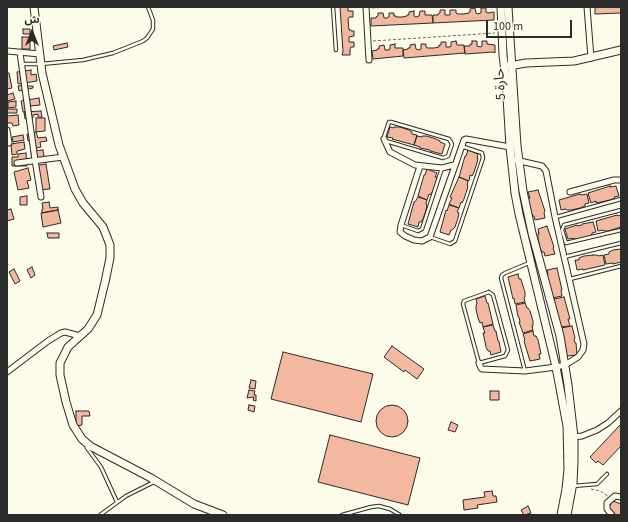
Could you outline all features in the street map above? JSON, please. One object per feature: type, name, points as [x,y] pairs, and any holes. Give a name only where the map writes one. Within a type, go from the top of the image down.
[{"type":"street","points":[[34,7],[41,64],[49,105],[63,157],[79,196],[103,227],[110,245],[110,258],[97,315],[92,325],[72,343],[64,352],[62,357],[60,369],[66,402],[73,425],[78,435],[86,443],[156,481],[194,504],[222,515]]},
{"type":"street","name":"حارة 5","points":[[501,7],[503,58],[511,159],[519,214],[556,367],[570,437]]},
{"type":"street","name":"حارة 5","points":[[508,7],[519,160],[524,198],[560,336],[565,365],[570,437]]},
{"type":"street","points":[[587,7],[591,58]]},
{"type":"street","points":[[366,8],[369,60]]},
{"type":"street","points":[[504,66],[513,66],[526,63],[564,62],[591,58],[621,50]]},
{"type":"street","points":[[7,51],[20,53],[32,52],[40,54]]},
{"type":"street","points":[[20,53],[41,196]]},
{"type":"street","points":[[503,58],[512,58],[526,63]]},
{"type":"street","points":[[7,130],[9,142]]},
{"type":"street","points":[[384,139],[390,152],[410,163],[420,166],[442,168],[454,165]]},
{"type":"street","points":[[420,166],[400,232],[414,240],[422,241],[430,237],[464,140],[466,139],[510,147]]},
{"type":"street","points":[[17,163],[63,157]]},
{"type":"street","points":[[479,363],[482,369],[525,371],[556,367],[565,365],[578,357],[583,350],[584,344],[564,257],[564,244],[555,217],[545,168],[511,159]]},
{"type":"street","points":[[570,192],[614,180],[621,180]]},
{"type":"street","points":[[7,372],[61,333],[65,332],[80,336]]},
{"type":"street","points":[[567,515],[571,484],[570,437],[590,434],[608,423],[621,411]]},
{"type":"street","points":[[561,515],[571,484]]},
{"type":"street","points":[[612,515],[607,511],[607,503],[615,496],[621,497]]},
{"type":"lane","points":[[22,64],[41,64],[90,59],[113,53],[143,41],[153,29],[153,20],[148,7]]},
{"type":"lane","points":[[333,7],[336,50]]},
{"type":"lane","points":[[391,122],[449,139],[452,144],[448,156],[443,158],[384,139],[387,125],[391,122]]},
{"type":"lane","points":[[430,237],[450,244],[455,241],[483,158],[482,153],[461,146]]},
{"type":"lane","points":[[401,225],[418,231],[422,229],[442,168]]},
{"type":"lane","points":[[555,217],[621,199]]},
{"type":"lane","points":[[621,210],[564,225],[562,230],[564,244],[621,230]]},
{"type":"lane","points":[[564,257],[621,243]]},
{"type":"lane","points":[[525,371],[500,278],[505,273],[531,262]]},
{"type":"lane","points":[[570,279],[621,266]]},
{"type":"lane","points":[[489,292],[493,295],[508,350],[505,356],[479,363],[463,304],[465,300],[489,292]]},
{"type":"lane","points":[[86,443],[87,448],[101,467],[117,502]]},
{"type":"lane","points":[[571,484],[597,484],[607,474]]},
{"type":"lane","points":[[100,515],[117,502],[156,481]]},
{"type":"lane","points":[[342,515],[379,506],[390,509],[400,515]]},
{"type":"path","points":[[366,8],[395,7]]},
{"type":"path","points":[[368,42],[502,33]]},
{"type":"path","points":[[585,489],[600,491],[606,494],[610,500]]},
{"type":"building","points":[[340,7],[348,7],[348,11],[353,11],[353,17],[349,17],[348,19],[349,30],[354,31],[354,36],[349,37],[349,42],[354,42],[354,47],[351,47],[350,49],[350,55],[342,55]]},
{"type":"building","points":[[595,7],[621,7],[621,13],[595,14]]},
{"type":"building","points":[[475,8],[477,14],[481,13],[481,8],[486,8],[486,12],[488,13],[494,12],[494,20],[433,23],[433,15],[438,15],[440,10],[445,10],[445,15],[450,15],[450,10],[456,10],[456,13],[463,14],[469,13],[470,9]]},
{"type":"building","points":[[414,11],[414,16],[416,17],[419,16],[420,11],[425,11],[425,15],[432,15],[433,23],[371,26],[371,18],[376,18],[378,13],[383,13],[384,18],[387,18],[389,17],[389,13],[394,13],[394,16],[396,17],[402,17],[409,15],[409,12]]},
{"type":"building","points":[[23,29],[30,29],[30,34],[23,34]]},
{"type":"building","points":[[22,37],[30,37],[30,49],[22,49]]},
{"type":"building","points":[[456,41],[457,45],[464,45],[465,53],[404,58],[403,50],[410,48],[410,45],[415,44],[416,49],[419,50],[421,49],[421,44],[426,44],[426,47],[428,48],[434,48],[439,47],[441,42],[446,42],[446,47],[450,47],[451,42]]},
{"type":"building","points":[[472,41],[477,41],[477,46],[481,47],[482,41],[487,41],[487,44],[495,45],[495,53],[465,54],[464,46],[470,46]]},
{"type":"building","points":[[67,43],[68,47],[54,50],[53,46]]},
{"type":"building","points":[[395,44],[395,48],[403,48],[403,56],[373,59],[372,51],[379,49],[379,46],[384,45],[385,50],[389,50],[390,45]]},
{"type":"building","points":[[31,70],[31,75],[36,74],[37,81],[18,84],[17,72]]},
{"type":"building","points":[[7,73],[9,73],[12,88],[7,89]]},
{"type":"building","points":[[18,86],[33,86],[33,88],[19,91]]},
{"type":"building","points":[[13,93],[15,99],[7,101],[7,95]]},
{"type":"building","points":[[39,98],[40,105],[30,106],[31,111],[23,112],[21,101]]},
{"type":"building","points":[[16,101],[16,107],[8,108],[8,102]]},
{"type":"building","points":[[7,109],[17,109],[17,113],[7,113]]},
{"type":"building","points":[[41,111],[42,117],[38,117],[38,114],[33,115],[33,118],[25,119],[24,112]]},
{"type":"building","points":[[18,115],[19,125],[13,126],[12,123],[7,123],[7,116]]},
{"type":"building","points":[[36,118],[45,118],[45,131],[36,132]]},
{"type":"building","points":[[390,127],[400,127],[409,130],[412,134],[417,135],[414,145],[387,137]]},
{"type":"building","points":[[36,132],[38,138],[46,137],[47,141],[40,142],[41,147],[31,149],[30,143],[33,142],[33,140],[28,141],[27,134]]},
{"type":"building","points":[[23,135],[24,140],[13,142],[12,137]]},
{"type":"building","points":[[417,136],[427,136],[445,144],[442,154],[414,145]]},
{"type":"building","points":[[24,142],[25,149],[17,151],[17,154],[12,155],[11,144]]},
{"type":"building","points":[[43,150],[44,157],[32,163],[31,151]]},
{"type":"building","points":[[468,150],[478,154],[474,172],[472,176],[470,175],[469,181],[459,177]]},
{"type":"building","points":[[26,153],[27,166],[12,166],[12,157],[18,157],[18,154]]},
{"type":"building","points":[[46,164],[50,189],[37,190],[34,166]]},
{"type":"building","points":[[28,168],[31,180],[27,181],[29,188],[18,190],[14,172]]},
{"type":"building","points":[[427,169],[437,173],[435,177],[437,177],[433,191],[430,195],[429,194],[427,200],[418,196]]},
{"type":"building","points":[[459,177],[468,181],[468,185],[464,199],[459,208],[449,204],[452,198],[450,197]]},
{"type":"building","points":[[610,186],[616,186],[619,196],[610,200],[591,203],[588,193]]},
{"type":"building","points":[[538,190],[545,211],[545,218],[535,220],[528,202],[528,198],[530,198],[528,192]]},
{"type":"building","points":[[580,194],[587,194],[589,203],[580,208],[561,210],[559,200]]},
{"type":"building","points":[[27,196],[27,205],[20,205],[20,197]]},
{"type":"building","points":[[418,197],[427,200],[427,205],[423,219],[419,222],[418,227],[408,224],[414,202]]},
{"type":"building","points":[[49,202],[50,208],[58,207],[58,210],[42,213],[42,203]]},
{"type":"building","points":[[449,205],[459,208],[457,212],[459,213],[455,227],[451,230],[449,235],[440,232],[446,210],[447,211]]},
{"type":"building","points":[[11,209],[14,219],[7,221],[7,210]]},
{"type":"building","points":[[58,210],[61,223],[43,227],[41,213]]},
{"type":"building","points":[[621,215],[621,227],[608,231],[598,231],[596,221]]},
{"type":"building","points":[[593,222],[596,232],[592,233],[592,235],[578,239],[568,239],[565,229]]},
{"type":"building","points":[[547,226],[555,254],[545,256],[544,252],[542,252],[540,248],[538,229]]},
{"type":"building","points":[[47,233],[59,233],[59,238],[48,238]]},
{"type":"building","points":[[621,249],[621,262],[606,264],[604,255],[609,254],[609,252],[613,250]]},
{"type":"building","points":[[603,255],[605,265],[577,270],[575,260],[579,260],[579,258],[584,256]]},
{"type":"building","points":[[32,267],[35,275],[31,278],[27,270]]},
{"type":"building","points":[[557,268],[562,296],[552,298],[547,270]]},
{"type":"building","points":[[14,269],[20,281],[15,284],[9,272]]},
{"type":"building","points":[[518,274],[525,292],[525,302],[515,304],[508,277]]},
{"type":"building","points":[[485,296],[493,324],[483,327],[482,322],[480,323],[478,318],[476,299]]},
{"type":"building","points":[[564,297],[570,319],[568,319],[570,326],[560,327],[554,305],[554,299]]},
{"type":"building","points":[[525,303],[530,311],[533,321],[533,330],[523,333],[519,322],[516,305]]},
{"type":"building","points":[[493,325],[499,341],[501,352],[491,355],[490,351],[488,351],[486,347],[483,327]]},
{"type":"building","points":[[572,326],[577,355],[567,356],[561,328]]},
{"type":"building","points":[[533,331],[534,336],[536,336],[538,340],[541,354],[539,354],[540,359],[530,361],[523,334]]},
{"type":"building","points":[[392,346],[424,369],[417,379],[405,370],[404,372],[384,357]]},
{"type":"building","points":[[283,352],[373,374],[361,422],[271,399]]},
{"type":"building","points":[[251,380],[256,381],[255,389],[249,388]]},
{"type":"building","points":[[249,390],[255,391],[254,395],[256,395],[256,401],[253,400],[254,397],[247,398]]},
{"type":"building","points":[[490,391],[499,391],[499,400],[490,400]]},
{"type":"building","points":[[249,405],[255,406],[254,412],[248,410]]},
{"type":"building","points":[[389,405],[395,405],[404,409],[408,421],[404,433],[395,437],[389,437],[380,433],[376,424],[376,418],[380,409]]},
{"type":"building","points":[[76,411],[89,411],[90,416],[82,416],[82,425],[76,426]]},
{"type":"building","points":[[451,422],[458,425],[455,432],[448,430]]},
{"type":"building","points":[[621,424],[621,446],[603,465],[598,461],[596,463],[590,457]]},
{"type":"building","points":[[330,435],[420,458],[408,505],[318,482]]},
{"type":"building","points":[[492,491],[493,496],[496,496],[497,502],[477,505],[478,508],[464,510],[463,500],[485,497],[484,492]]},
{"type":"building","points":[[613,501],[621,504],[621,515],[614,515],[607,510]]},
{"type":"building","points":[[528,506],[531,513],[524,515],[521,510]]}]
